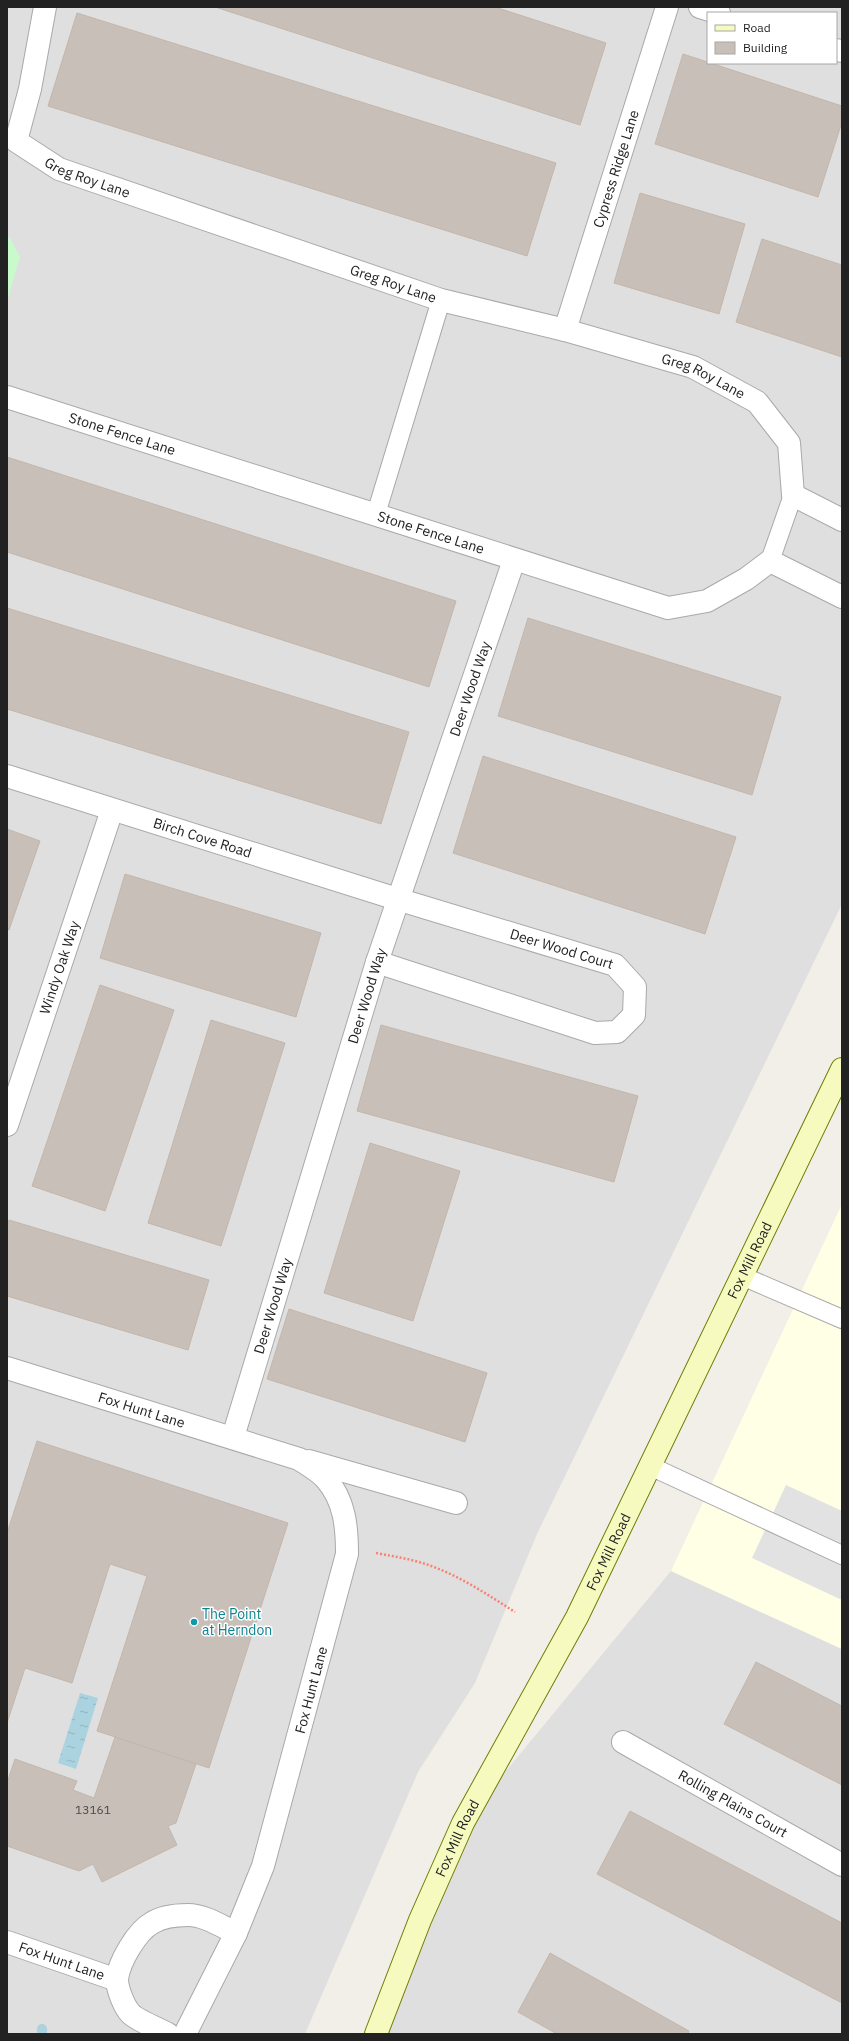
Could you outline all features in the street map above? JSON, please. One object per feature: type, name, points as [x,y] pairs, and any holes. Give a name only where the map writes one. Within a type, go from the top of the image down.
[{"type":"street","name":"Greg Roy Lane","points":[[45,7],[30,89],[16,141],[59,170],[441,300],[565,330],[693,367],[757,402],[789,443],[793,494]]},
{"type":"street","name":"Cypress Ridge Lane","points":[[565,330],[667,7]]},
{"type":"street","points":[[700,7],[716,12]]},
{"type":"street","name":"Stone Fence Lane","points":[[7,397],[668,608],[707,601],[746,580],[770,561]]},
{"type":"street","points":[[793,494],[842,520]]},
{"type":"street","name":"Deer Wood Way","points":[[233,1437],[397,899],[514,560]]},
{"type":"street","points":[[770,561],[842,597]]},
{"type":"street","name":"Birch Cove Road","points":[[7,776],[397,899]]},
{"type":"street","name":"Windy Oak Way","points":[[7,1125],[112,810]]},
{"type":"street","name":"Deer Wood Court","points":[[377,962],[595,1033],[617,1032],[634,1015],[635,987],[615,965],[397,899]]},
{"type":"street","name":"Fox Mill Road","points":[[376,2034],[420,1920],[463,1823],[577,1617],[842,1069]]},
{"type":"street","name":"Fox Hunt Lane","points":[[7,1368],[233,1437],[299,1459],[456,1503]]},
{"type":"street","name":"Fox Hunt Lane","points":[[185,2034],[236,1933],[263,1866],[348,1554],[347,1525],[339,1498],[325,1479],[299,1459]]},
{"type":"street","name":"Rolling Plains Court","points":[[623,1742],[842,1866]]},
{"type":"street","name":"Fox Hunt Lane","points":[[168,2034],[131,2014],[121,1995],[117,1980],[124,1956],[137,1938],[151,1923],[167,1917],[188,1915],[206,1918],[236,1933]]},
{"type":"street","name":"Fox Hunt Lane","points":[[7,1942],[117,1980]]},
{"type":"lane","points":[[376,514],[441,300]]},
{"type":"lane","points":[[770,561],[793,494]]},
{"type":"lane","points":[[742,1276],[842,1319]]},
{"type":"lane","points":[[650,1466],[842,1555]]},
{"type":"path","points":[[374,1552],[419,1562],[447,1572],[515,1612]]},
{"type":"shaded area","points":[[7,7],[842,7],[842,904],[537,1534],[475,1683],[418,1772],[305,2034],[7,2034]]},
{"type":"shaded area","points":[[842,1204],[842,1649],[671,1571]]},
{"type":"shaded area","points":[[786,1485],[842,1511],[842,1600],[752,1558]]},
{"type":"shaded area","points":[[671,1571],[842,1649],[842,2034],[376,2034],[463,1823]]},
{"type":"green space","points":[[7,237],[10,238],[20,257],[7,301]]},
{"type":"water","points":[[80,1693],[98,1698],[76,1769],[58,1763]]},
{"type":"building","points":[[215,7],[495,7],[606,43],[580,125]]},
{"type":"building","points":[[77,13],[556,163],[527,256],[48,106]]},
{"type":"building","points":[[683,54],[707,62],[707,64],[714,64],[842,106],[842,122],[818,197],[655,144]]},
{"type":"building","points":[[640,193],[745,224],[719,314],[614,283]]},
{"type":"building","points":[[762,239],[842,265],[842,357],[736,322]]},
{"type":"building","points":[[7,457],[456,601],[429,687],[7,552]]},
{"type":"building","points":[[7,608],[409,732],[381,824],[7,709]]},
{"type":"building","points":[[528,618],[781,697],[752,795],[498,716]]},
{"type":"building","points":[[483,756],[736,837],[705,934],[453,853]]},
{"type":"building","points":[[7,829],[40,841],[9,930],[7,929]]},
{"type":"building","points":[[125,874],[321,933],[296,1017],[100,958]]},
{"type":"building","points":[[100,985],[174,1010],[105,1211],[32,1186]]},
{"type":"building","points":[[211,1020],[285,1043],[221,1246],[148,1223]]},
{"type":"building","points":[[381,1025],[638,1096],[614,1182],[357,1111]]},
{"type":"building","points":[[370,1143],[460,1171],[413,1321],[324,1293]]},
{"type":"building","points":[[9,1220],[209,1280],[188,1350],[7,1296],[7,1227]]},
{"type":"building","points":[[289,1309],[487,1373],[465,1442],[267,1379]]},
{"type":"building","name":"The Point at Herndon","points":[[37,1441],[288,1523],[209,1768],[97,1731],[147,1576],[110,1564],[72,1683],[25,1668],[7,1723],[7,1533]]},
{"type":"building","points":[[756,1662],[842,1706],[842,1785],[724,1724]]},
{"type":"building","points":[[115,1737],[196,1764],[176,1823],[168,1826],[177,1845],[102,1882],[93,1864],[79,1871],[7,1846],[7,1783],[15,1759],[77,1781],[73,1790],[94,1798]]},
{"type":"building","points":[[630,1811],[842,1923],[842,2003],[597,1874]]},
{"type":"building","points":[[550,1953],[689,2031],[688,2034],[557,2034],[518,2012]]},
{"type":"waterway","points":[[42,2029],[42,2034]]},
{"type":"place","name":"The Point at Herndon","points":[[194,1622]]}]
